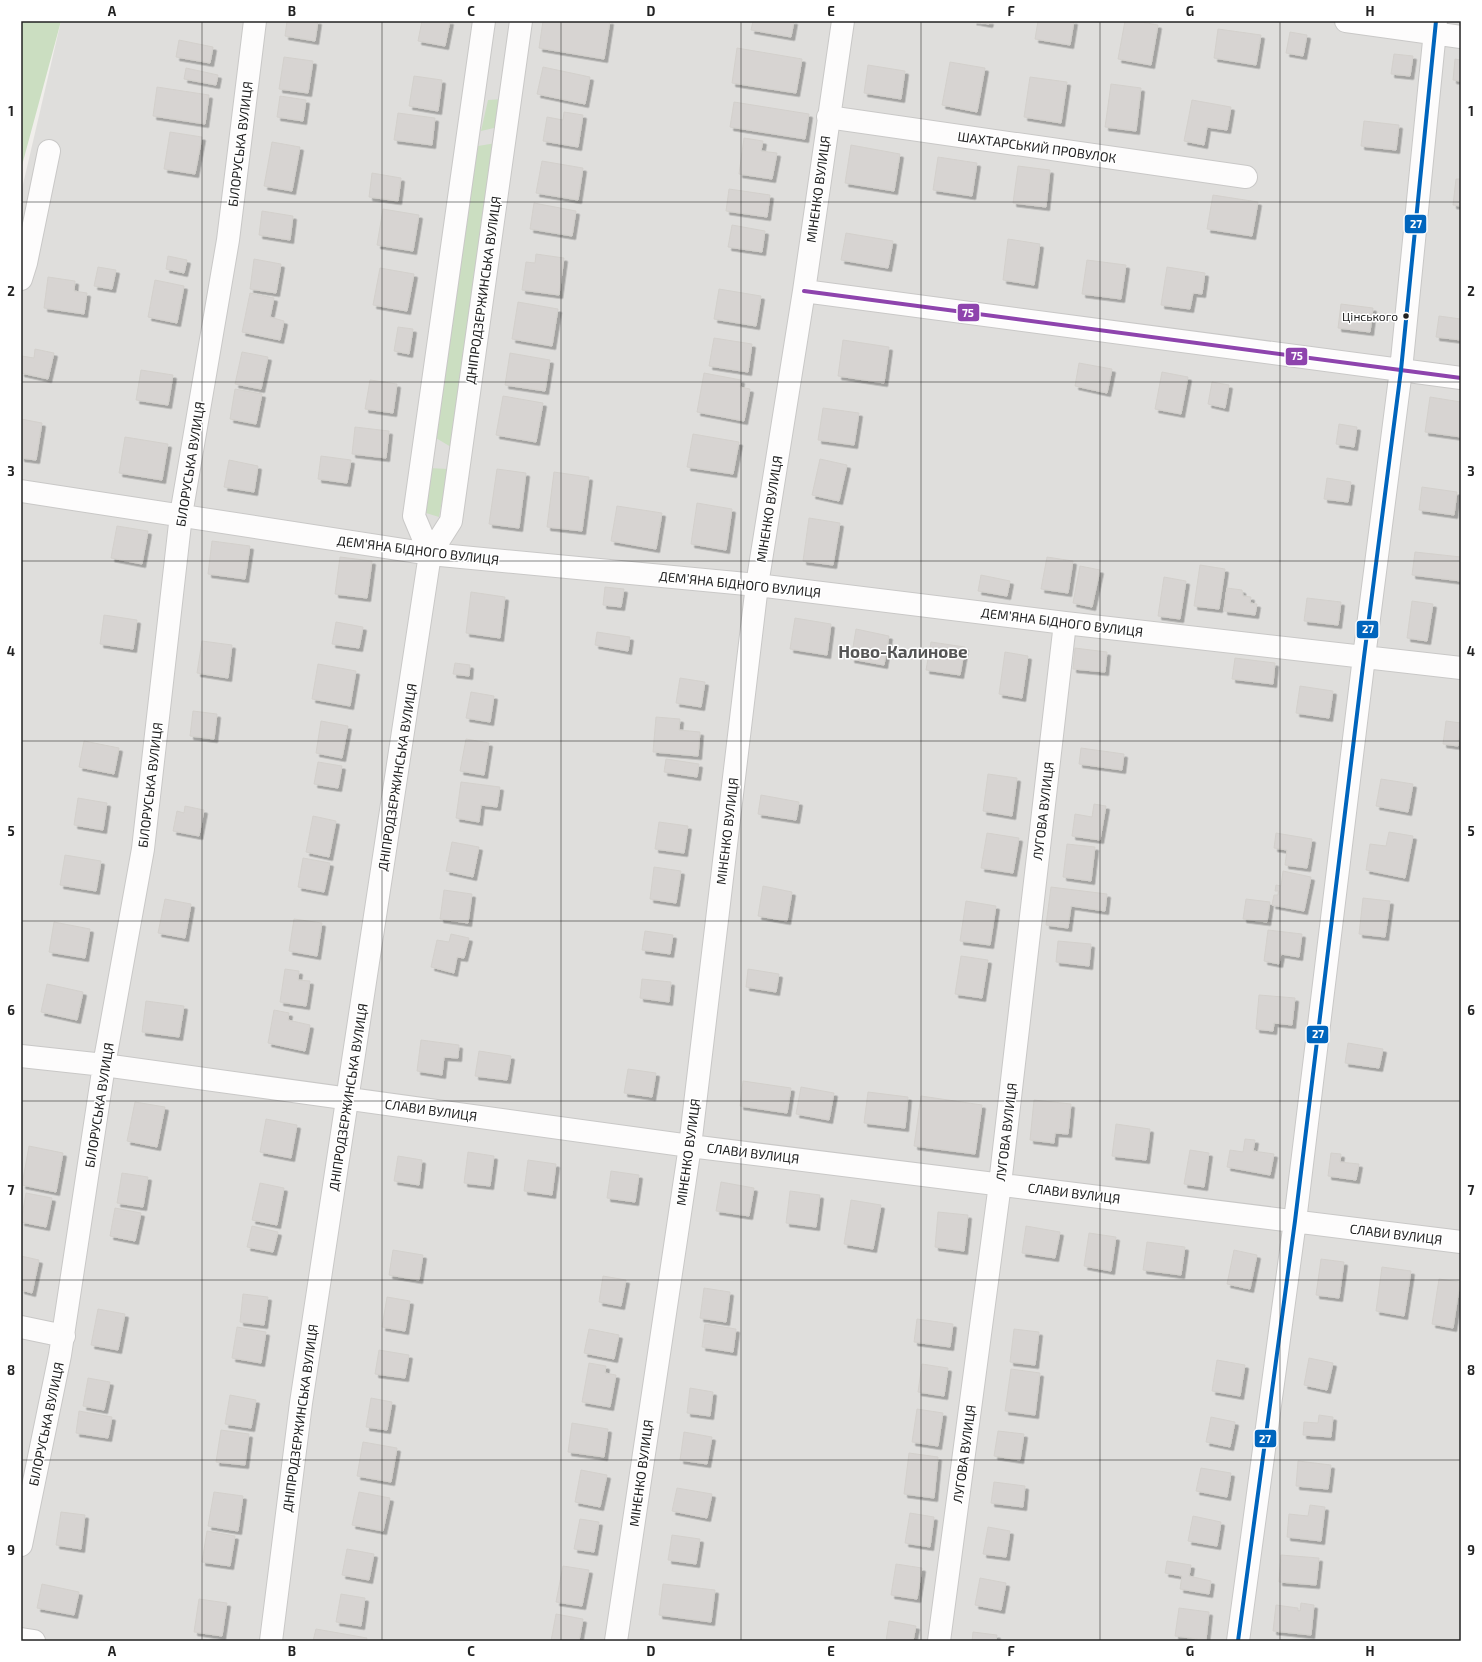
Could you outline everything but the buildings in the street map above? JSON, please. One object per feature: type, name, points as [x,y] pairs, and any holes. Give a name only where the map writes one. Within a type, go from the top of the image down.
[{"type":"street","name":"БІЛОРУСЬКА ВУЛИЦЯ","points":[[21,1545],[64,1336],[104,1065],[143,849],[180,515],[228,240],[255,21]]},
{"type":"street","points":[[430,554],[414,516],[484,21]]},
{"type":"street","name":"ДНІПРОДЗЕРЖИНСЬКА ВУЛИЦЯ","points":[[271,1641],[301,1403],[430,554],[451,521],[521,21]]},
{"type":"street","name":"МІНЕНКО ВУЛИЦЯ","points":[[616,1641],[690,1146],[757,585],[804,291],[843,21]]},
{"type":"street","points":[[1346,21],[1435,27],[1461,37]]},
{"type":"street","points":[[1238,1641],[1295,1221],[1364,657],[1401,370],[1435,27]]},
{"type":"street","name":"ШАХТАРСЬКИЙ ПРОВУЛОК","points":[[828,117],[1246,176]]},
{"type":"street","points":[[21,279],[26,263],[49,151]]},
{"type":"street","points":[[804,291],[1461,378]]},
{"type":"street","name":"ДЕМ’ЯНА БІДНОГО ВУЛИЦЯ","points":[[21,491],[430,554],[757,585],[1065,623],[1461,668]]},
{"type":"street","name":"ЛУГОВА ВУЛИЦЯ","points":[[939,1641],[1000,1184],[1065,623]]},
{"type":"street","name":"СЛАВИ ВУЛИЦЯ","points":[[21,1056],[104,1065],[690,1146],[1461,1242]]},
{"type":"street","points":[[21,1327],[64,1336]]},
{"type":"street","points":[[21,1639],[34,1641]]},
{"type":"shaded area","points":[[61,21],[1461,21],[1461,1641],[21,1641],[21,193]]},
{"type":"green space","points":[[21,21],[61,21],[21,169]]},
{"type":"green space","points":[[502,99],[498,127],[481,131],[488,100]]},
{"type":"green space","points":[[496,143],[451,447],[436,438],[478,146]]},
{"type":"green space","points":[[429,468],[448,469],[439,517],[426,513]]},
{"type":"transit line","name":"27","points":[[1238,1641],[1295,1221],[1364,657],[1401,370],[1436,21]]},
{"type":"transit line","name":"75","points":[[804,291],[1461,378]]},
{"type":"place","name":"Цінського","points":[[1406,316]]},
{"type":"district","name":"Ново-Калинове","points":[[903,652]]}]
